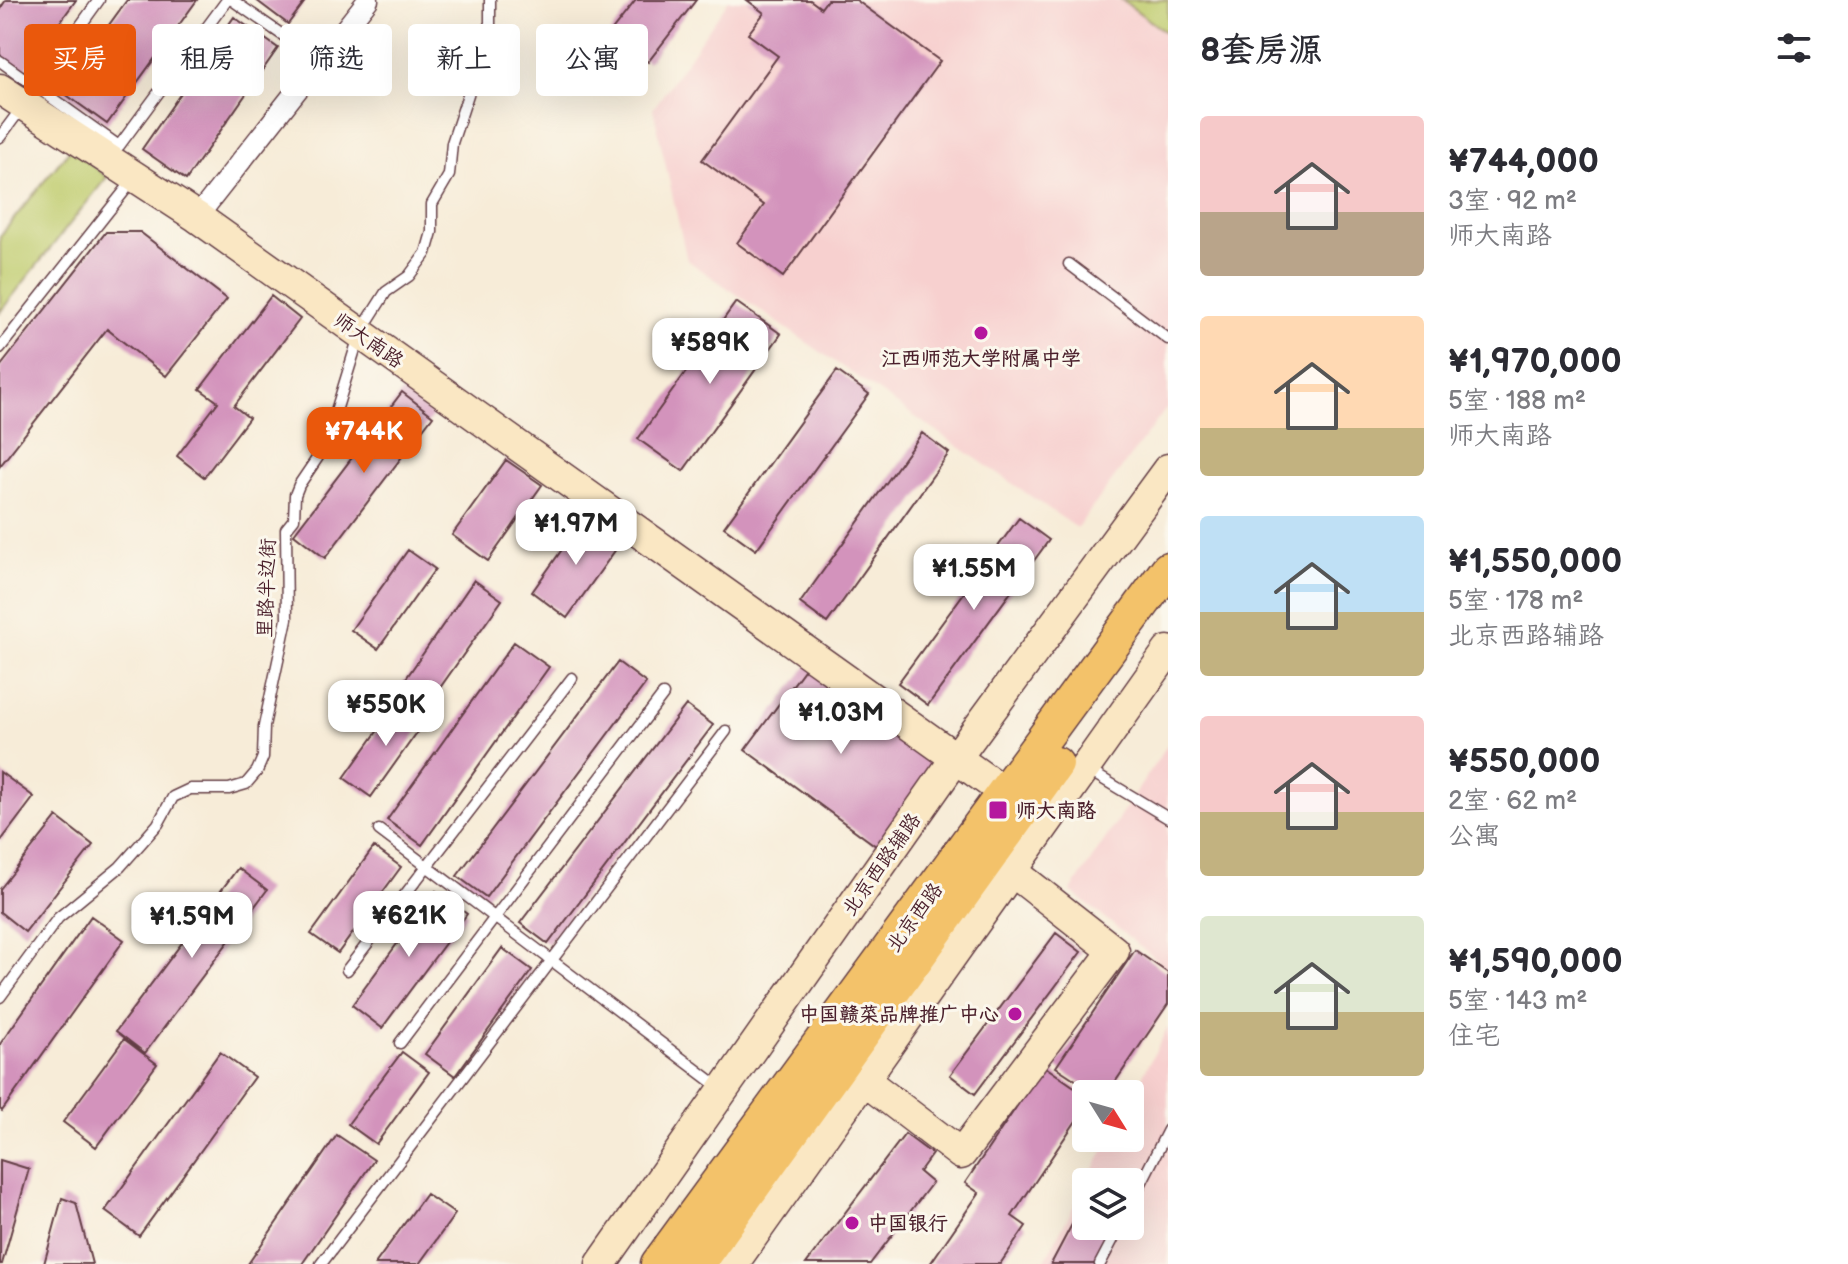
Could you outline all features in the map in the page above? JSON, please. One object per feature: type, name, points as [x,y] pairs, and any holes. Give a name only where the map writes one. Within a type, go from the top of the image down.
[{"type":"main road","name":"师大南路","points":[[20,94],[1005,793]]},
{"type":"main road","name":"北京西路辅路","points":[[601,1264],[956,758],[1168,469]]},
{"type":"main road","name":"北京西路","points":[[658,1264],[1168,569]]},
{"type":"main road","name":"北京西路","points":[[697,1264],[1168,607]]},
{"type":"main road","points":[[733,1264],[1012,871],[1079,765],[1168,651]]},
{"type":"main road","points":[[864,1080],[961,1154],[1114,951],[1012,871]]},
{"type":"street","points":[[349,24],[368,0]]},
{"type":"street","points":[[197,217],[292,96]]},
{"type":"lane","points":[[0,137],[20,94],[99,0]]},
{"type":"lane","points":[[0,61],[20,94],[119,146],[230,0],[280,34]]},
{"type":"lane","name":"里路半边街","points":[[0,997],[58,918],[120,867],[158,824],[173,797],[190,789],[238,787],[246,784],[257,771],[263,757],[264,726],[287,619],[286,529],[294,519],[295,495],[318,457],[360,333],[386,292],[409,276],[426,253],[432,232],[432,204],[449,175],[452,143],[490,28],[490,0]]},
{"type":"lane","points":[[0,348],[135,177]]},
{"type":"lane","points":[[1069,264],[1168,339]]},
{"type":"lane","points":[[347,970],[572,678]]},
{"type":"lane","points":[[400,1043],[663,695]]},
{"type":"lane","points":[[321,1264],[726,731]]},
{"type":"lane","points":[[1079,765],[1168,818]]},
{"type":"lane","points":[[379,830],[723,1090]]},
{"type":"lane","points":[[1144,1177],[1168,1130]]},
{"type":"lane","points":[[1100,1264],[1113,1240]]},
{"type":"shaded area","name":"江西师范大学附属中学","points":[[729,0],[1168,0],[1168,406],[1077,528],[687,260],[653,109]]},
{"type":"shaded area","points":[[1168,744],[1168,969],[1071,891]]},
{"type":"shaded area","points":[[1168,1027],[1168,1264],[1043,1264],[1072,1209],[1072,1240],[1144,1240],[1144,1168],[1094,1168],[1103,1152],[1144,1152],[1144,1080],[1140,1080]]},
{"type":"green space","points":[[1122,0],[1168,0],[1168,34]]},
{"type":"green space","points":[[71,148],[107,177],[0,312],[0,236]]},
{"type":"building","points":[[6,0],[76,0],[59,24],[24,24],[23,73],[0,57],[0,9]]},
{"type":"building","points":[[127,0],[197,0],[180,24],[152,24],[152,62],[136,84],[136,24],[110,24]]},
{"type":"building","points":[[256,0],[306,0],[288,24]]},
{"type":"building","points":[[636,0],[696,0],[648,62],[648,24],[617,24]]},
{"type":"building","points":[[747,0],[810,0],[821,8],[827,0],[856,0],[940,61],[783,277],[737,243],[764,205],[702,160],[778,56],[748,34],[764,13]]},
{"type":"building","points":[[234,17],[244,24],[229,24]]},
{"type":"building","points":[[264,38],[278,48],[264,68]]},
{"type":"building","points":[[68,96],[127,96],[107,124]]},
{"type":"building","points":[[179,96],[245,96],[186,180],[142,149]]},
{"type":"building","points":[[106,232],[140,232],[227,299],[166,376],[107,329],[0,466],[0,367]]},
{"type":"building","points":[[271,296],[300,319],[234,406],[249,418],[204,477],[177,456],[218,402],[200,389]]},
{"type":"building","points":[[736,302],[781,334],[683,471],[638,439]]},
{"type":"building","points":[[837,371],[869,394],[756,550],[724,527]]},
{"type":"building","points":[[402,392],[433,416],[325,558],[294,534]]},
{"type":"building","points":[[922,433],[949,453],[827,623],[800,603]]},
{"type":"building","points":[[506,460],[542,485],[488,561],[452,535]]},
{"type":"building","points":[[585,517],[621,542],[567,618],[532,592]]},
{"type":"building","points":[[1019,518],[1049,540],[928,705],[898,683]]},
{"type":"building","points":[[408,550],[435,569],[378,649],[351,630]]},
{"type":"building","points":[[474,580],[502,600],[427,706],[400,687]]},
{"type":"building","points":[[514,642],[549,667],[422,845],[387,820]]},
{"type":"building","points":[[618,662],[646,683],[486,897],[457,876]]},
{"type":"building","points":[[807,666],[937,761],[876,846],[745,750]]},
{"type":"building","points":[[401,698],[428,717],[371,797],[344,778]]},
{"type":"building","points":[[686,705],[713,725],[548,944],[520,923]]},
{"type":"building","points":[[0,772],[34,797],[0,842]]},
{"type":"building","points":[[57,817],[93,845],[25,932],[0,912],[0,889]]},
{"type":"building","points":[[374,847],[401,867],[338,953],[311,934]]},
{"type":"building","points":[[238,868],[267,890],[145,1053],[116,1031]]},
{"type":"building","points":[[436,891],[467,914],[382,1028],[352,1005]]},
{"type":"building","points":[[91,916],[124,940],[2,1111],[0,1044]]},
{"type":"building","name":"中国赣菜品牌推广中心","points":[[1056,933],[1081,952],[975,1094],[950,1075]]},
{"type":"building","points":[[502,948],[532,970],[455,1076],[425,1054]]},
{"type":"building","points":[[1135,950],[1168,973],[1168,1004],[1116,1080],[1076,1080],[1056,1067]]},
{"type":"building","points":[[124,1039],[157,1064],[96,1147],[63,1122]]},
{"type":"building","points":[[220,1052],[254,1077],[139,1236],[105,1211]]},
{"type":"building","points":[[402,1052],[429,1072],[376,1144],[348,1124]]},
{"type":"building","points":[[1044,1066],[1072,1085],[1072,1127],[1012,1216],[1026,1226],[1000,1264],[930,1264],[979,1193],[965,1183]]},
{"type":"building","points":[[905,1134],[932,1154],[919,1172],[932,1183],[870,1264],[806,1264]]},
{"type":"building","points":[[337,1135],[374,1160],[302,1264],[248,1264]]},
{"type":"building","points":[[0,1160],[29,1169],[2,1264],[0,1264]]},
{"type":"building","points":[[426,1194],[455,1214],[419,1264],[375,1264]]},
{"type":"building","points":[[62,1198],[76,1203],[92,1264],[44,1264]]},
{"type":"building","points":[[1072,1224],[1072,1240],[1108,1240],[1095,1264],[1051,1264]]},
{"type":"place","name":"江西师范大学附属中学","points":[[981,333]]},
{"type":"place","name":"师大南路","points":[[998,810]]},
{"type":"place","name":"中国赣菜品牌推广中心","points":[[1015,1014]]},
{"type":"place","name":"中国银行","points":[[852,1223]]}]
